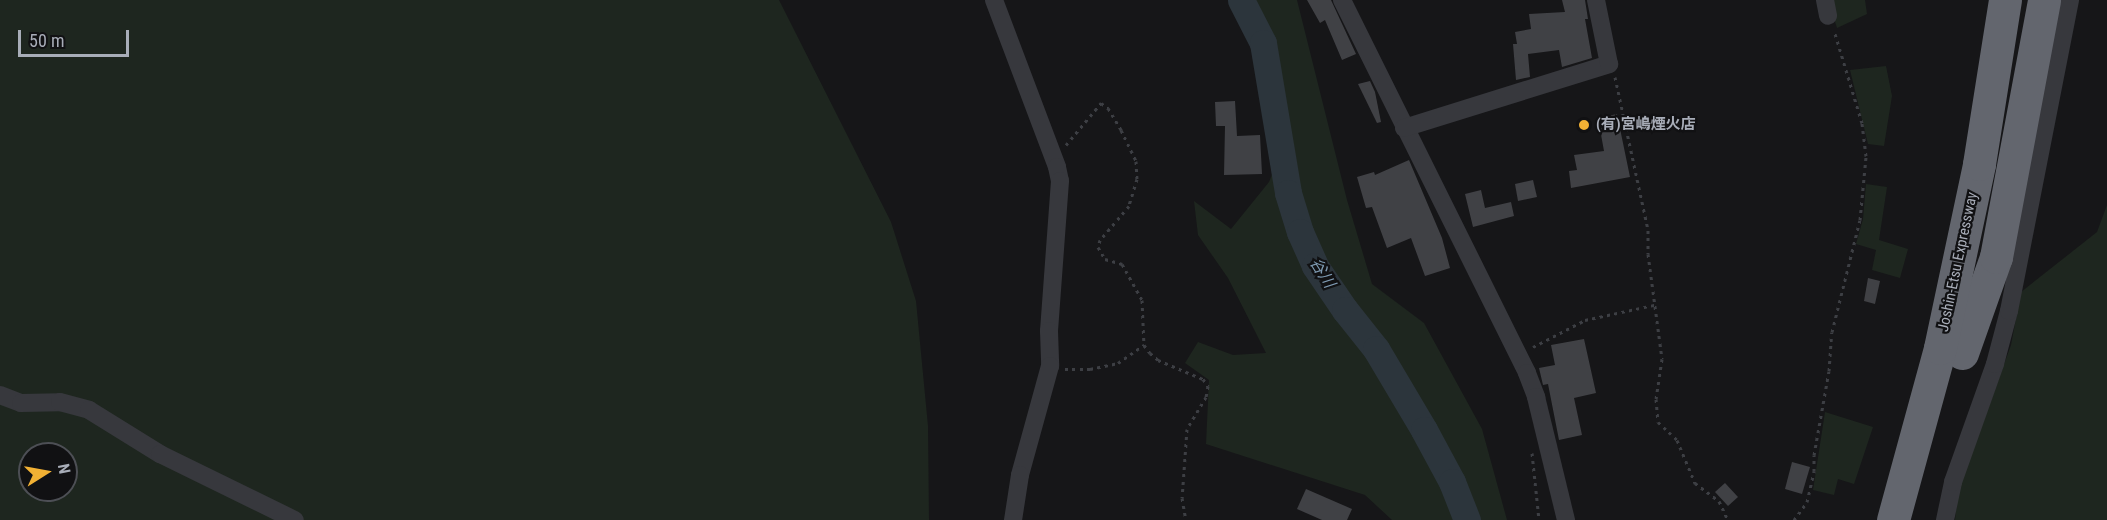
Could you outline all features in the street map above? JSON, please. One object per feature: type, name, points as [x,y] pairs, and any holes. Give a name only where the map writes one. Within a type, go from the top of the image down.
[{"type":"highway","points":[[1979,164],[1990,0]]},
{"type":"highway","name":"Joshin-Etsu Expressway","points":[[1893,520],[1925,409],[1980,254],[1979,164],[2005,0]]},
{"type":"highway","name":"Joshin-Etsu Expressway","points":[[1916,520],[1962,353],[2027,0]]},
{"type":"highway","points":[[1980,254],[2044,0]]},
{"type":"street","points":[[994,0],[1060,181],[1049,331],[1050,366],[1020,475],[1013,520]]},
{"type":"street","points":[[1342,0],[1517,354],[1536,397],[1566,520]]},
{"type":"street","points":[[1404,128],[1609,64],[1596,0]]},
{"type":"street","points":[[1945,520],[1953,482],[1995,364],[2010,311],[2070,0]]},
{"type":"street","points":[[0,395],[21,403],[60,402],[89,410],[160,454],[295,520]]},
{"type":"path","points":[[1794,520],[1807,502],[1812,485],[1829,371],[1832,332],[1860,220],[1866,156],[1859,111],[1839,41],[1826,8]]},
{"type":"path","points":[[1609,64],[1613,70],[1648,230],[1654,305],[1662,359],[1656,399],[1658,422],[1677,440],[1695,483],[1719,501],[1728,520]]},
{"type":"path","points":[[1052,155],[1064,147],[1101,104],[1108,108],[1136,161],[1137,179],[1129,206],[1100,240],[1098,247],[1105,259],[1122,264],[1142,300],[1144,345],[1158,360],[1203,379],[1208,386],[1206,397],[1187,429],[1182,498],[1186,520]]},
{"type":"path","points":[[1517,354],[1574,324],[1654,305]]},
{"type":"path","points":[[1050,366],[1072,370],[1102,368],[1118,363],[1144,345]]},
{"type":"shaded area","points":[[0,0],[779,0],[891,222],[916,301],[928,426],[929,520],[0,520]]},
{"type":"shaded area","points":[[1255,0],[1297,0],[1347,200],[1372,284],[1424,323],[1482,429],[1507,520],[1392,520],[1365,495],[1206,444],[1209,380],[1185,363],[1198,342],[1233,355],[1266,353],[1228,278],[1198,235],[1194,201],[1231,229],[1269,182],[1289,131],[1278,64]]},
{"type":"shaded area","points":[[1828,0],[1865,0],[1867,14],[1837,28]]},
{"type":"shaded area","points":[[1886,66],[1892,96],[1884,146],[1868,144],[1850,70]]},
{"type":"shaded area","points":[[1866,184],[1887,187],[1879,240],[1908,249],[1900,278],[1872,270],[1876,250],[1856,244],[1863,219]]},
{"type":"shaded area","points":[[2107,205],[2107,520],[1955,520],[1958,492],[2011,345],[2021,292],[2097,232]]},
{"type":"shaded area","points":[[1825,412],[1873,427],[1854,484],[1838,479],[1834,495],[1813,490]]},
{"type":"building","points":[[1307,0],[1331,0],[1356,54],[1342,60],[1325,20],[1320,23]]},
{"type":"building","points":[[1562,0],[1585,0],[1588,19],[1585,19],[1592,58],[1562,67],[1559,50],[1528,54],[1530,77],[1516,80],[1513,44],[1517,44],[1515,32],[1531,29],[1529,14],[1565,12]]},
{"type":"building","points":[[1370,81],[1375,92],[1381,122],[1377,123],[1358,84]]},
{"type":"building","points":[[1235,101],[1237,136],[1260,135],[1262,174],[1224,175],[1225,126],[1216,126],[1215,102]]},
{"type":"building","points":[[1617,114],[1630,177],[1571,188],[1569,171],[1577,170],[1574,155],[1604,151],[1598,118]]},
{"type":"building","points":[[1409,160],[1442,238],[1450,268],[1425,276],[1411,238],[1387,248],[1372,207],[1366,208],[1357,177],[1374,172],[1375,175]]},
{"type":"building","points":[[1533,180],[1537,197],[1518,201],[1515,184]]},
{"type":"building","points":[[1481,190],[1485,208],[1511,202],[1514,216],[1473,227],[1465,194]]},
{"type":"building","points":[[1868,278],[1880,281],[1875,304],[1864,301]]},
{"type":"building","points":[[1584,339],[1596,393],[1574,398],[1582,435],[1559,440],[1548,384],[1543,385],[1539,368],[1555,365],[1551,345]]},
{"type":"building","points":[[1792,462],[1810,467],[1802,494],[1785,489]]},
{"type":"building","points":[[1725,483],[1738,497],[1728,506],[1715,492]]},
{"type":"building","points":[[1306,489],[1352,509],[1347,520],[1322,520],[1297,509]]},
{"type":"waterway","name":"谷川","points":[[1241,0],[1263,43],[1288,193],[1300,232],[1315,266],[1345,310],[1376,349],[1424,430],[1452,482],[1467,520]]},
{"type":"place","name":"(有)宮嶋煙火店","points":[[1584,125]]}]
